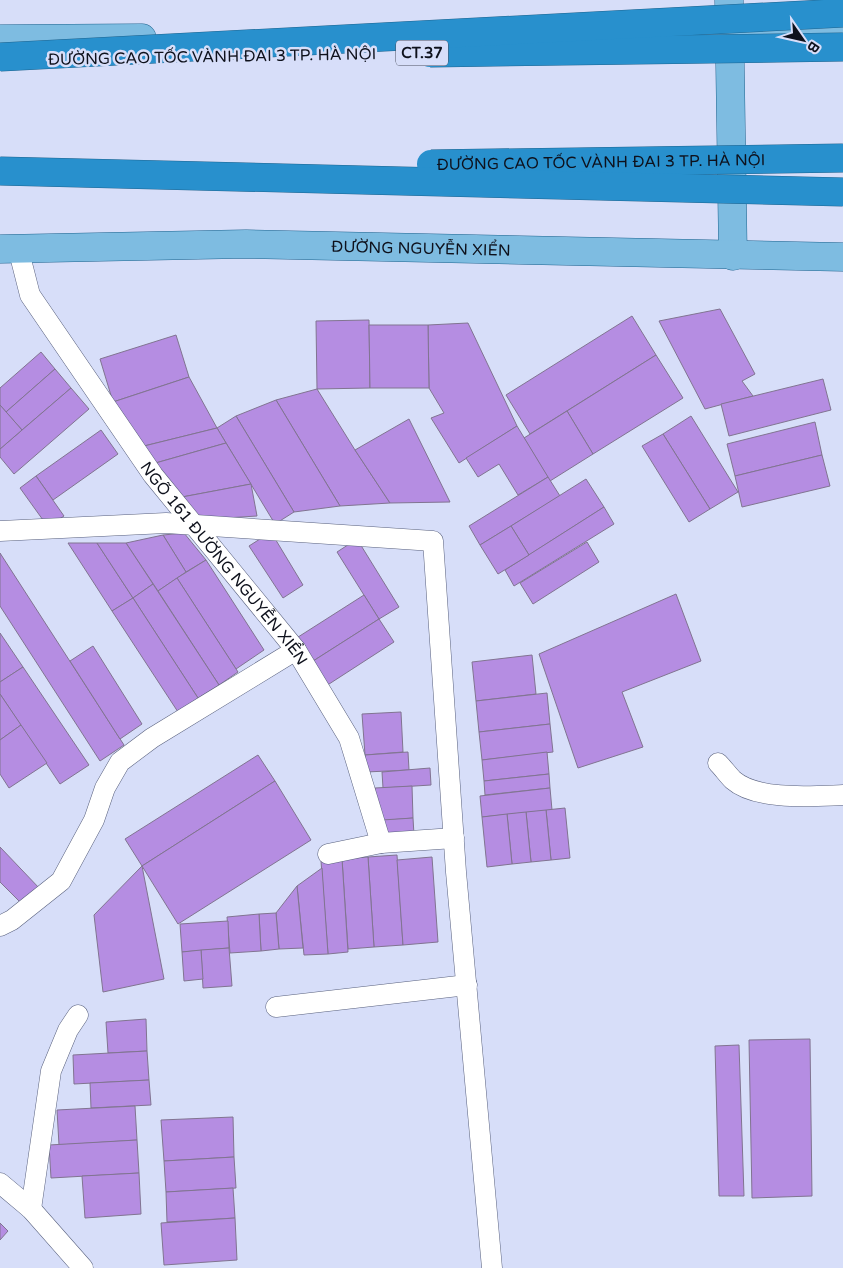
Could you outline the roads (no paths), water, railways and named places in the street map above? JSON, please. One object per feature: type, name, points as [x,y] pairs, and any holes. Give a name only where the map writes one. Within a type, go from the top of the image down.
[{"type":"highway","points":[[0,58],[843,14]]},
{"type":"highway","name":"ĐƯỜNG CAO TỐC VÀNH ĐAI 3 TP. HÀ NỘI","points":[[0,58],[843,47]]},
{"type":"highway","name":"ĐƯỜNG CAO TỐC VÀNH ĐAI 3 TP. HÀ NỘI","points":[[0,170],[843,158]]},
{"type":"highway","points":[[0,170],[843,192]]},
{"type":"main road","points":[[729,0],[733,256]]},
{"type":"main road","points":[[0,39],[730,33],[843,30]]},
{"type":"main road","name":"ĐƯỜNG NGUYỄN XIỂN","points":[[9,249],[246,244],[843,257]]},
{"type":"lane","name":"NGÕ 161 ĐƯỜNG NGUYỄN XIỂN","points":[[9,249],[30,295],[153,475],[296,650],[349,738],[381,843]]},
{"type":"lane","points":[[0,531],[166,523],[433,541],[454,838],[492,1268]]},
{"type":"lane","points":[[0,926],[12,920],[61,881],[94,820],[104,788],[120,762],[152,738],[296,650]]},
{"type":"lane","points":[[718,763],[734,781],[759,792],[800,797],[843,795]]},
{"type":"lane","points":[[328,854],[381,843],[454,838]]},
{"type":"lane","points":[[276,1007],[467,985]]},
{"type":"lane","points":[[31,1209],[51,1072],[68,1030],[78,1015]]},
{"type":"lane","points":[[0,1183],[31,1209],[83,1268]]}]
